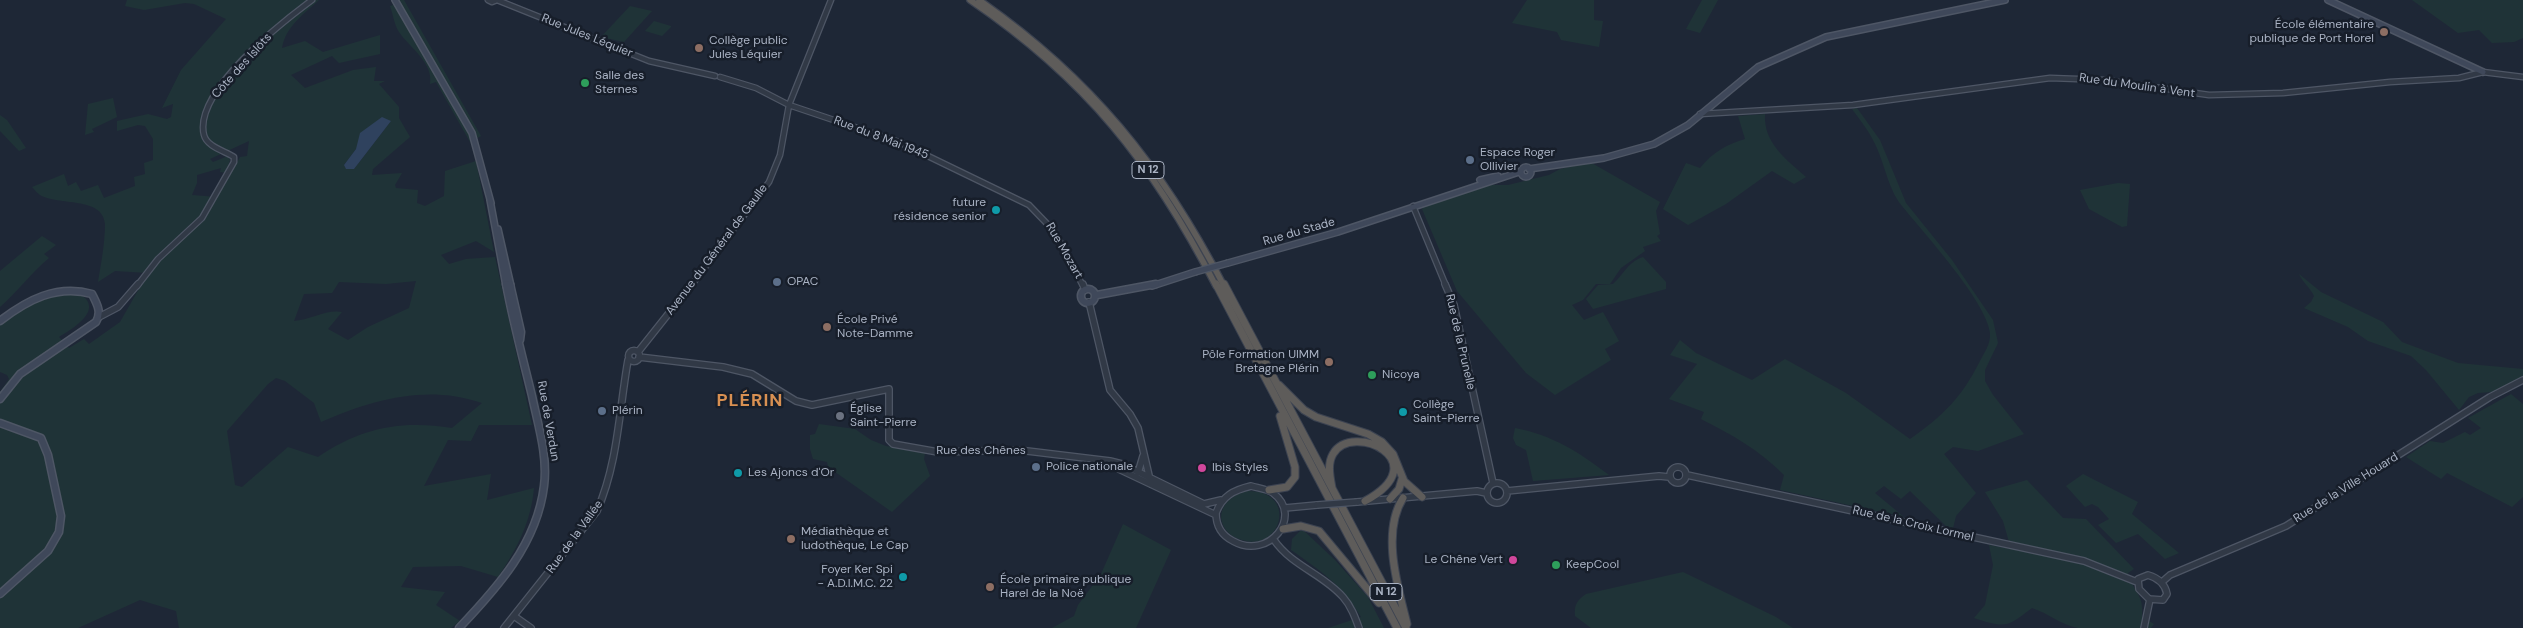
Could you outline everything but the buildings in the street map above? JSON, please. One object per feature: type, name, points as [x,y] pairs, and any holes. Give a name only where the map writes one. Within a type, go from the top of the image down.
[{"type":"highway","name":"N 12","points":[[970,0],[1018,34],[1049,60],[1106,116],[1134,150],[1188,234],[1396,628]]},
{"type":"highway","name":"N 12","points":[[979,0],[1022,31],[1063,65],[1094,96],[1136,145],[1184,215],[1266,366],[1332,494],[1407,628]]},
{"type":"highway","points":[[1266,366],[1290,400],[1303,411],[1370,436],[1384,444],[1394,455],[1402,479],[1408,487],[1422,496]]},
{"type":"highway","points":[[1269,490],[1288,486],[1295,477],[1295,467],[1279,407]]},
{"type":"highway","points":[[1332,494],[1329,469],[1333,453],[1349,442],[1367,441],[1385,450],[1392,461],[1394,472],[1391,482],[1384,490],[1365,501]]},
{"type":"highway","points":[[1390,499],[1399,489],[1402,479]]},
{"type":"highway","points":[[1402,498],[1395,515],[1395,557],[1398,587],[1407,628]]},
{"type":"highway","points":[[1283,529],[1299,525],[1311,526],[1319,531],[1370,590],[1396,628]]},
{"type":"main road","name":"Rue de Verdun","points":[[395,0],[472,133],[490,200],[542,440],[545,472],[542,497],[534,523],[517,559],[492,593],[459,628]]},
{"type":"main road","name":"Rue du Stade","points":[[1504,178],[1521,174],[1529,176],[1530,171],[1638,150],[1669,137],[1758,67],[1826,37],[2005,0]]},
{"type":"main road","points":[[2328,0],[2422,42],[2483,72]]},
{"type":"main road","name":"Rue du Stade","points":[[1096,295],[1150,286],[1338,232],[1481,182],[1521,174]]},
{"type":"main road","points":[[1481,182],[1513,175]]},
{"type":"main road","points":[[1085,290],[1093,290],[1096,295],[1094,300],[1089,302],[1081,298],[1080,294],[1085,290]]},
{"type":"main road","points":[[0,320],[16,308],[38,297],[79,291],[95,297],[99,317],[89,328],[20,374],[0,399]]},
{"type":"main road","points":[[0,423],[2,426],[35,434],[41,438],[48,455],[61,516],[59,532],[48,551],[0,594]]},
{"type":"street","name":"Côte des Islôts","points":[[99,317],[109,313],[128,300],[140,278],[196,224],[212,202],[234,162],[234,157],[208,142],[204,136],[201,126],[206,109],[217,90],[269,34],[312,0]]},
{"type":"street","name":"Rue Jules Léquier","points":[[488,0],[492,2],[497,0],[649,61],[718,77]]},
{"type":"street","name":"Avenue du Général de Gaulle","points":[[639,355],[768,182],[780,155],[789,105],[831,0]]},
{"type":"street","name":"Rue du Moulin à Vent","points":[[1700,114],[1724,115],[1860,104],[2050,78],[2105,80],[2209,96],[2283,93],[2390,82],[2459,78],[2483,72]]},
{"type":"street","points":[[2483,72],[2523,77]]},
{"type":"street","name":"Rue du 8 Mai 1945","points":[[718,77],[756,88],[789,105],[899,142],[1041,213]]},
{"type":"street","name":"Rue du Moulin à Vent","points":[[1707,108],[1724,115]]},
{"type":"street","name":"Rue de la Prunelle","points":[[1413,206],[1454,304],[1493,483]]},
{"type":"street","name":"Rue Mozart","points":[[1041,213],[1065,249],[1085,290]]},
{"type":"street","points":[[1089,302],[1110,390],[1117,402],[1130,414],[1138,426],[1151,481]]},
{"type":"street","points":[[631,353],[639,355],[630,361],[628,356],[631,353]]},
{"type":"street","name":"Rue des Chênes","points":[[639,355],[752,374],[796,401],[812,405],[889,389],[889,440],[894,444],[938,452],[1019,450],[1122,464],[1216,515]]},
{"type":"street","name":"Rue de la Vallée","points":[[504,628],[597,511],[604,497],[612,475],[626,374],[630,361]]},
{"type":"street","name":"Rue de la Ville Houard","points":[[2162,582],[2170,575],[2286,526],[2490,396],[2523,380]]},
{"type":"street","points":[[1138,474],[1143,461],[1143,453]]},
{"type":"street","name":"Rue des Chênes","points":[[1096,460],[1138,474]]},
{"type":"street","points":[[1507,491],[1634,478],[1670,477],[1680,483],[1686,480],[1687,475],[1684,471],[1676,468],[1670,471],[1670,477]]},
{"type":"street","name":"Rue de la Croix Lormel","points":[[1687,475],[2084,562],[2137,582]]},
{"type":"street","name":"Rue des Chênes","points":[[1151,481],[1204,504],[1221,500]]},
{"type":"street","points":[[1285,508],[1477,491],[1486,493],[1492,501],[1499,502],[1506,498],[1507,491],[1503,486],[1493,483],[1487,487],[1486,493]]},
{"type":"street","points":[[1251,486],[1269,490],[1281,500],[1286,515],[1283,529],[1274,540],[1256,547],[1236,544],[1221,533],[1216,515],[1221,500],[1229,493],[1242,487],[1251,486]]},
{"type":"street","points":[[1274,540],[1278,548],[1286,556],[1335,588],[1351,610],[1359,628]]},
{"type":"street","points":[[2148,575],[2162,582],[2167,590],[2166,597],[2159,600],[2150,599],[2141,593],[2137,582],[2140,577],[2148,575]]},
{"type":"street","points":[[2144,628],[2150,599]]},
{"type":"street","points":[[514,616],[531,628]]},
{"type":"green space","points":[[127,0],[319,0],[291,27],[282,48],[305,41],[323,52],[380,35],[380,54],[339,63],[332,56],[291,75],[305,88],[353,70],[376,67],[374,81],[385,81],[379,84],[399,107],[399,118],[410,137],[373,169],[372,175],[402,173],[395,185],[396,188],[418,190],[417,203],[425,206],[444,196],[445,171],[476,161],[494,252],[476,241],[441,255],[449,264],[466,259],[495,257],[532,425],[479,425],[471,441],[448,440],[424,486],[491,474],[487,500],[534,488],[530,512],[522,535],[498,577],[461,566],[413,567],[401,587],[445,592],[436,605],[460,621],[451,628],[179,628],[176,611],[140,600],[78,628],[0,628],[0,392],[9,379],[7,375],[0,372],[0,318],[53,295],[80,294],[87,300],[89,306],[88,313],[78,324],[59,337],[69,348],[84,339],[89,344],[120,322],[148,273],[115,271],[98,282],[105,231],[102,215],[97,209],[88,205],[40,195],[32,187],[64,174],[68,186],[76,182],[81,191],[98,185],[104,198],[135,186],[134,177],[145,174],[144,163],[153,160],[153,139],[145,126],[138,125],[117,131],[117,121],[148,114],[167,119],[171,117],[173,104],[162,108],[181,70],[226,19],[194,4],[185,3],[144,10],[125,6]],"holes":[[[391,121],[354,169],[344,165],[356,149]],[[249,141],[247,156],[240,157],[217,197],[192,195],[197,183],[197,175],[221,168],[220,172],[226,173],[230,160],[228,156],[213,162],[210,159]],[[416,281],[409,308],[368,327],[348,340],[328,329],[342,312],[324,313],[294,321],[304,294],[332,293],[339,282],[386,284]],[[276,378],[285,381],[314,403],[321,422],[360,407],[400,397],[440,395],[461,397],[482,403],[452,428],[415,425],[382,429],[350,439],[318,457],[288,447],[242,487],[235,485],[227,431],[268,384]]]},
{"type":"green space","points":[[391,0],[404,0],[481,136],[470,142],[436,82],[430,84],[430,76],[425,62],[397,29],[390,6],[393,5]]},
{"type":"green space","points":[[1527,0],[1594,0],[1594,20],[1603,21],[1599,47],[1561,40],[1557,32],[1512,23]]},
{"type":"green space","points":[[1702,0],[1718,0],[1700,33],[1686,29]]},
{"type":"green space","points":[[2412,0],[2523,0],[2523,38],[2514,42],[2492,43],[2479,30],[2458,33]]},
{"type":"green space","points":[[630,6],[652,11],[624,42],[601,37]]},
{"type":"green space","points":[[654,21],[671,27],[662,36],[645,31]]},
{"type":"green space","points":[[113,98],[117,117],[92,129],[94,132],[85,135],[88,104]]},
{"type":"green space","points":[[1857,108],[1880,140],[1906,203],[1952,260],[1993,320],[1998,343],[1985,370],[1985,381],[1993,395],[2024,434],[1978,451],[1953,447],[1944,454],[1976,493],[1956,516],[1953,528],[1947,527],[1910,491],[1901,499],[1884,486],[1875,493],[1904,517],[1780,490],[1784,475],[1765,458],[1735,437],[1701,419],[1704,412],[1669,399],[1697,364],[1670,355],[1680,340],[1696,353],[1752,380],[1785,359],[1846,393],[1910,439],[1942,414],[1966,385],[1988,345],[1990,333],[1986,320],[1978,304],[1953,268],[1897,199],[1873,139],[1852,109]]},
{"type":"green space","points":[[1765,114],[1765,124],[1772,142],[1784,157],[1806,177],[1794,184],[1772,171],[1726,204],[1688,225],[1663,209],[1686,163],[1700,168],[1720,150],[1745,139],[1738,116]]},
{"type":"green space","points":[[0,115],[7,120],[26,148],[19,151],[0,131]]},
{"type":"green space","points":[[1590,162],[1660,202],[1656,211],[1660,234],[1657,236],[1661,241],[1643,247],[1645,251],[1621,268],[1610,284],[1596,284],[1583,300],[1572,305],[1584,320],[1603,312],[1619,341],[1605,349],[1611,360],[1555,395],[1526,373],[1457,291],[1422,209],[1425,204],[1491,185],[1508,185]]},
{"type":"green space","points":[[2118,183],[2130,184],[2127,226],[2122,227],[2089,209],[2080,190]]},
{"type":"green space","points":[[42,236],[56,245],[44,254],[49,258],[0,307],[0,271]]},
{"type":"green space","points":[[1643,257],[1666,282],[1666,289],[1593,309],[1586,299],[1598,285],[1613,284],[1630,265]]},
{"type":"green space","points":[[2299,274],[2321,292],[2383,322],[2402,342],[2458,363],[2523,369],[2523,381],[2492,392],[2478,393],[2469,397],[2459,410],[2426,370],[2411,356],[2368,341],[2348,327],[2304,308],[2311,302],[2314,296]]},
{"type":"green space","points":[[2511,394],[2523,404],[2523,497],[2512,507],[2447,473],[2441,479],[2406,457],[2430,441],[2443,443],[2465,432],[2470,435],[2481,428],[2468,418]]},
{"type":"green space","points":[[819,424],[855,429],[871,440],[886,446],[925,453],[924,459],[930,476],[892,512],[828,467],[827,462],[813,459],[810,449],[810,435],[815,434]]},
{"type":"green space","points":[[1515,428],[1541,435],[1565,446],[1609,475],[1533,481],[1526,450],[1516,445],[1513,438]]},
{"type":"green space","points":[[2083,474],[2138,502],[2132,514],[2179,553],[2165,559],[2138,534],[2116,543],[2098,525],[2109,519],[2098,507],[2092,504],[2085,507],[2066,486]]},
{"type":"green space","points":[[2027,480],[2063,518],[2086,519],[2134,569],[2128,573],[2142,603],[2142,617],[2154,624],[2151,628],[2078,628],[2032,608],[2010,623],[2005,624],[1999,625],[1974,618],[1985,605],[1993,565],[1989,545],[2011,549],[2003,521],[1985,492]]},
{"type":"green space","points":[[1247,491],[1263,493],[1274,500],[1279,509],[1279,520],[1275,530],[1267,538],[1256,542],[1242,540],[1231,535],[1222,523],[1222,511],[1225,505],[1234,496]]},
{"type":"green space","points":[[1123,524],[1171,550],[1136,628],[1052,628],[1074,616],[1078,605],[1101,574]]},
{"type":"green space","points":[[1302,529],[1335,560],[1368,597],[1384,628],[1328,628],[1361,617],[1338,587],[1291,550],[1292,539]]},
{"type":"green space","points":[[1683,572],[1776,617],[1793,628],[1591,628],[1575,616],[1577,603],[1586,594]]},
{"type":"water","points":[[382,117],[391,121],[354,169],[346,169],[344,165],[356,149],[360,133]]},
{"type":"place","name":"École élémentaire publique de Port Horel","points":[[2384,32]]},
{"type":"place","name":"Collège public Jules Léquier","points":[[699,48]]},
{"type":"place","name":"Salle des Sternes","points":[[585,83]]},
{"type":"place","name":"Espace Roger Ollivier","points":[[1470,160]]},
{"type":"place","name":"future résidence senior","points":[[996,210]]},
{"type":"place","name":"OPAC","points":[[777,282]]},
{"type":"place","name":"École Privé Note-Damme","points":[[827,327]]},
{"type":"place","name":"Pôle Formation UIMM Bretagne Plérin","points":[[1329,362]]},
{"type":"place","name":"Nicoya","points":[[1372,375]]},
{"type":"place","name":"Plérin","points":[[602,411]]},
{"type":"place","name":"Collège Saint-Pierre","points":[[1403,412]]},
{"type":"place","name":"Église Saint-Pierre","points":[[840,416]]},
{"type":"place","name":"Police nationale","points":[[1036,467]]},
{"type":"place","name":"Ibis Styles","points":[[1202,468]]},
{"type":"place","name":"Les Ajoncs d'Or","points":[[738,473]]},
{"type":"place","name":"Médiathèque et ludothèque, Le Cap","points":[[791,539]]},
{"type":"place","name":"Le Chêne Vert","points":[[1513,560]]},
{"type":"place","name":"KeepCool","points":[[1556,565]]},
{"type":"place","name":"Foyer Ker Spi - A.D.I.M.C. 22","points":[[903,577]]},
{"type":"place","name":"École primaire publique Harel de la Noë","points":[[990,587]]},
{"type":"district","name":"PLÉRIN","points":[[750,401]]}]
